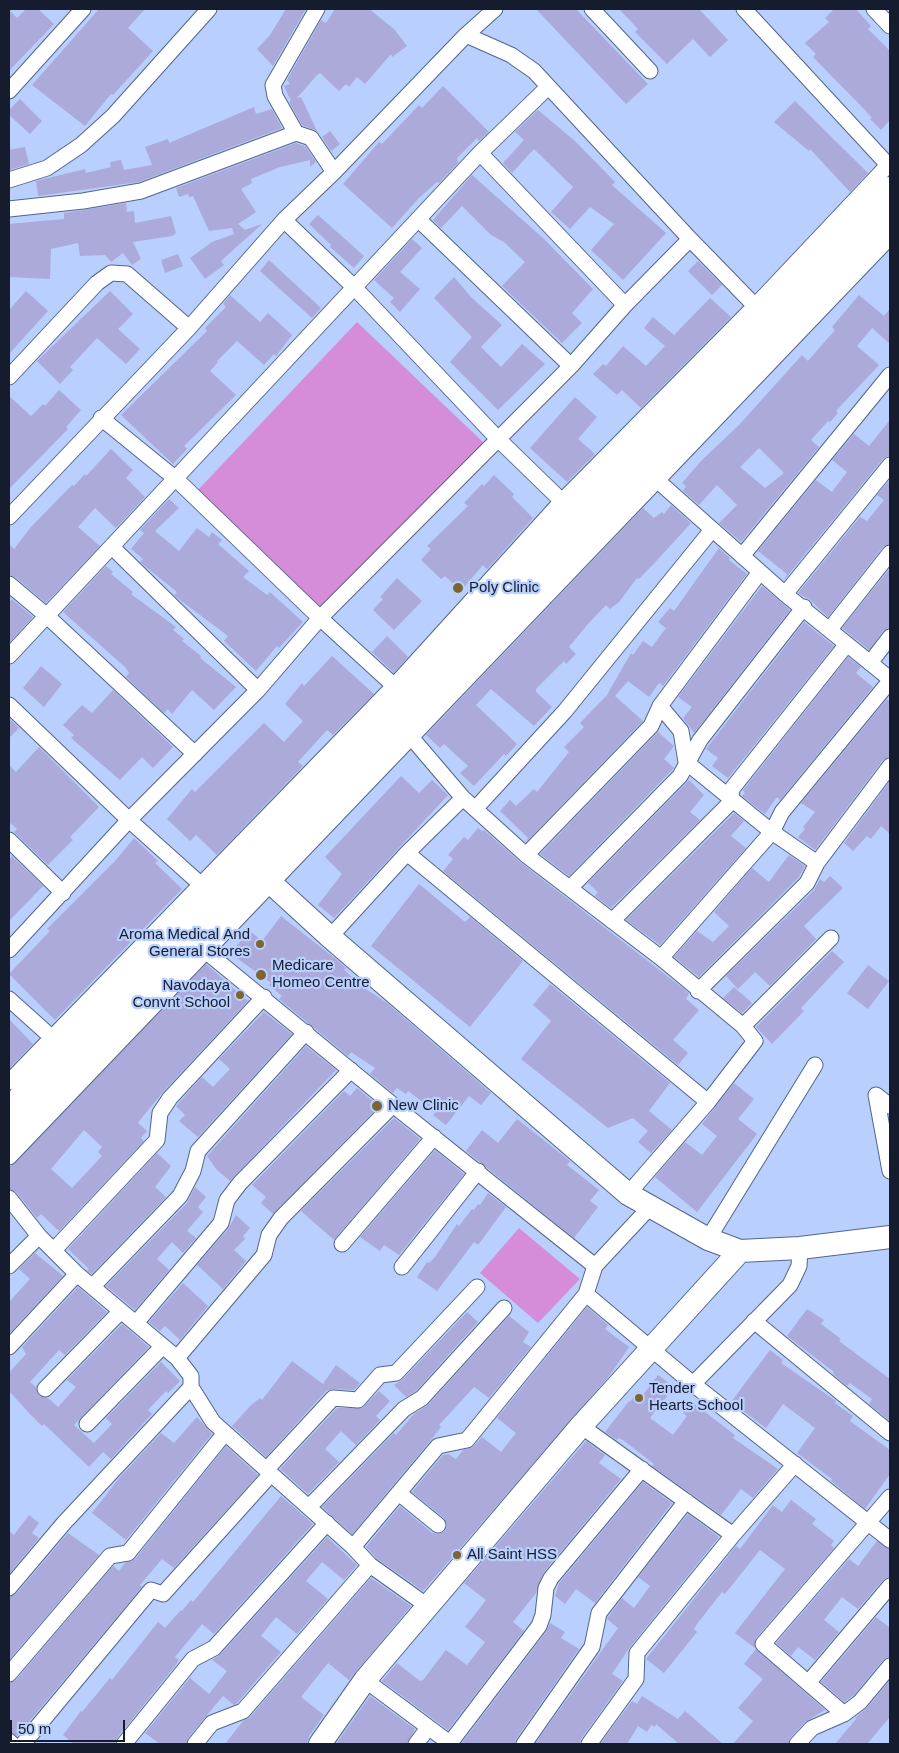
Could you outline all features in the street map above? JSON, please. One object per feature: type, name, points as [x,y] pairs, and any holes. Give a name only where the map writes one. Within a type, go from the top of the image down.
[{"type":"main road","points":[[258,871],[399,690],[568,508],[760,311],[888,202]]},
{"type":"main road","points":[[9,1108],[58,1043],[212,895],[258,871],[407,732],[651,475],[888,202]]},
{"type":"main road","points":[[258,871],[330,937],[628,1194],[708,1239],[740,1251],[800,1248],[890,1237]]},
{"type":"main road","points":[[9,1135],[199,946],[212,895]]},
{"type":"main road","points":[[320,1744],[365,1680],[581,1426],[740,1251]]},
{"type":"street","points":[[9,91],[83,9]]},
{"type":"street","points":[[9,180],[47,168],[81,145],[113,116],[209,9]]},
{"type":"street","points":[[296,133],[275,96],[273,85],[317,9]]},
{"type":"street","points":[[9,517],[101,418],[189,328],[284,220],[334,172],[466,35],[495,9]]},
{"type":"street","points":[[592,9],[650,71]]},
{"type":"street","points":[[466,35],[511,55],[534,71],[690,240],[760,311],[890,165],[744,9]]},
{"type":"street","points":[[874,9],[890,26]]},
{"type":"street","points":[[9,656],[480,153],[548,87]]},
{"type":"street","points":[[9,209],[83,201],[141,192],[296,133],[311,138],[334,172]]},
{"type":"street","points":[[480,153],[625,305]]},
{"type":"street","points":[[418,219],[571,366]]},
{"type":"street","points":[[284,220],[354,287],[498,439],[568,508]]},
{"type":"street","points":[[661,958],[772,832],[782,812],[890,680],[711,531],[651,475],[890,237]]},
{"type":"street","points":[[9,950],[129,820],[258,690],[320,618],[571,366],[625,305],[690,240]]},
{"type":"street","points":[[9,377],[98,283],[111,273],[127,274],[189,328]]},
{"type":"street","points":[[742,556],[890,375]]},
{"type":"street","points":[[9,704],[129,820],[212,895],[399,690],[320,618],[176,479],[101,418]]},
{"type":"street","points":[[785,594],[890,465]]},
{"type":"street","points":[[475,809],[565,711],[711,531]]},
{"type":"street","points":[[112,547],[258,690]]},
{"type":"street","points":[[830,629],[890,553]]},
{"type":"street","points":[[526,855],[651,726],[660,706],[760,572]]},
{"type":"street","points":[[9,584],[47,616],[195,754]]},
{"type":"street","points":[[571,887],[680,776],[686,762],[700,740],[804,607]]},
{"type":"street","points":[[870,662],[890,637]]},
{"type":"street","points":[[732,800],[731,790],[847,644]]},
{"type":"street","points":[[660,706],[681,731],[686,762],[772,832],[817,863]]},
{"type":"street","points":[[407,732],[463,798],[526,855],[571,887],[661,958],[698,991],[743,1026],[755,1040],[708,1102],[628,1194]]},
{"type":"street","points":[[698,991],[807,883],[817,863],[890,766]]},
{"type":"street","points":[[330,937],[407,853],[463,798]]},
{"type":"street","points":[[612,921],[732,800]]},
{"type":"street","points":[[9,840],[63,893]]},
{"type":"street","points":[[407,853],[708,1102]]},
{"type":"street","points":[[9,1158],[199,946],[258,871]]},
{"type":"street","points":[[743,1026],[831,938]]},
{"type":"street","points":[[199,946],[264,997],[393,1105],[595,1266]]},
{"type":"street","points":[[54,1250],[157,1140],[160,1113],[170,1098],[264,997]]},
{"type":"street","points":[[9,999],[58,1043],[9,1082]]},
{"type":"street","points":[[93,1286],[180,1196],[193,1171],[198,1151],[306,1032]]},
{"type":"street","points":[[708,1239],[815,1065]]},
{"type":"street","points":[[136,1323],[221,1223],[227,1200],[240,1182],[351,1070]]},
{"type":"street","points":[[890,1106],[876,1095],[890,1171]]},
{"type":"street","points":[[176,1358],[264,1255],[269,1235],[281,1218],[393,1105]]},
{"type":"street","points":[[342,1244],[434,1137]]},
{"type":"street","points":[[402,1267],[478,1171]]},
{"type":"street","points":[[9,1198],[39,1236],[77,1274],[176,1358],[191,1376],[191,1387],[213,1422],[327,1523],[370,1565],[429,1607]]},
{"type":"street","points":[[353,1547],[400,1494],[438,1446],[466,1440],[586,1294],[595,1266],[651,1206]]},
{"type":"street","points":[[9,1266],[39,1236]]},
{"type":"street","points":[[693,1384],[790,1285],[798,1266],[800,1248]]},
{"type":"street","points":[[9,1347],[77,1274]]},
{"type":"street","points":[[23,1744],[151,1590],[163,1594],[333,1398],[358,1400],[380,1375],[396,1373],[477,1287]]},
{"type":"street","points":[[586,1294],[693,1384],[890,1540]]},
{"type":"street","points":[[309,1507],[404,1408],[422,1398],[504,1308]]},
{"type":"street","points":[[45,1390],[121,1311]]},
{"type":"street","points":[[754,1321],[890,1434]]},
{"type":"street","points":[[87,1424],[163,1346]]},
{"type":"street","points":[[9,1588],[64,1523],[191,1387]]},
{"type":"street","points":[[581,1426],[733,1535]]},
{"type":"street","points":[[9,1674],[110,1556],[128,1554],[226,1433]]},
{"type":"street","points":[[589,1744],[636,1679],[637,1653],[733,1535],[795,1464]]},
{"type":"street","points":[[365,1680],[450,1744],[539,1626],[543,1615],[546,1588],[551,1578],[642,1468]]},
{"type":"street","points":[[400,1494],[438,1525]]},
{"type":"street","points":[[844,1714],[763,1644],[890,1497]]},
{"type":"street","points":[[524,1744],[592,1647],[599,1613],[686,1501]]},
{"type":"street","points":[[124,1744],[193,1659],[214,1648],[327,1523]]},
{"type":"street","points":[[194,1744],[212,1723],[243,1711],[370,1565]]},
{"type":"street","points":[[808,1683],[890,1586]]},
{"type":"street","points":[[797,1744],[812,1728],[844,1714],[860,1702],[890,1666]]},
{"type":"street","points":[[416,1744],[428,1728]]},
{"type":"street","points":[[9,1741],[12,1744]]},
{"type":"shaded area","points":[[357,322],[485,444],[324,613],[197,491]]},
{"type":"shaded area","points":[[519,1228],[580,1279],[538,1323],[480,1273]]},
{"type":"building","points":[[26,9],[38,9],[54,24],[9,71],[9,10],[17,18]]},
{"type":"building","points":[[99,9],[145,9],[128,28],[153,51],[113,95],[111,94],[85,126],[32,85]]},
{"type":"building","points":[[286,9],[306,9],[273,66],[257,49],[270,35]]},
{"type":"building","points":[[335,9],[369,9],[394,29],[407,46],[392,57],[391,54],[365,84],[357,77],[349,87],[346,84],[339,91],[320,73],[317,75],[297,98],[301,97],[317,131],[302,125],[289,102],[291,101],[284,86],[290,84],[287,80],[321,20],[326,23]]},
{"type":"building","points":[[536,9],[576,9],[648,84],[626,104]]},
{"type":"building","points":[[619,9],[699,9],[728,40],[710,57],[693,39],[667,64],[635,32],[638,29]]},
{"type":"building","points":[[834,9],[856,9],[871,26],[868,29],[890,51],[890,120],[881,130],[870,119],[872,118],[863,108],[813,57],[816,54],[805,43],[829,22],[825,18]]},
{"type":"building","points":[[443,86],[489,132],[479,141],[477,138],[457,158],[458,163],[439,183],[437,182],[419,198],[392,228],[343,184],[379,142],[382,144],[419,105],[422,108]]},
{"type":"building","points":[[20,99],[42,121],[30,134],[9,115],[9,110]]},
{"type":"building","points":[[795,101],[868,173],[850,192],[810,149],[809,151],[774,122]]},
{"type":"building","points":[[254,107],[256,114],[272,109],[282,128],[139,182],[38,196],[36,181],[85,169],[86,173],[111,167],[110,162],[121,160],[124,170],[152,165],[145,147],[168,139],[169,143]]},
{"type":"building","points":[[538,110],[576,142],[615,182],[612,185],[666,233],[623,280],[591,250],[614,224],[590,207],[570,229],[551,212],[573,187],[534,149],[512,173],[503,163],[524,140],[515,132]]},
{"type":"building","points":[[330,131],[340,144],[331,151],[322,137]]},
{"type":"building","points":[[296,143],[305,146],[316,162],[310,167],[310,160],[280,167],[251,179],[252,183],[241,189],[256,212],[238,224],[245,230],[262,224],[221,261],[224,265],[205,279],[190,258],[212,242],[234,234],[232,228],[209,231],[193,196],[189,197],[188,194],[179,197],[176,188]]},
{"type":"building","points":[[25,147],[29,164],[9,170],[9,150]]},
{"type":"building","points":[[472,175],[544,239],[593,289],[572,313],[582,323],[562,343],[502,286],[525,262],[504,242],[491,235],[462,206],[441,228],[433,220]]},
{"type":"building","points":[[126,203],[127,212],[134,211],[135,223],[171,216],[176,233],[172,236],[133,242],[141,259],[132,265],[123,253],[111,262],[105,255],[80,256],[78,243],[51,249],[50,279],[9,277],[9,224],[64,219],[64,213]]},
{"type":"building","points":[[318,215],[364,256],[354,268],[330,247],[331,245],[309,224]]},
{"type":"building","points":[[412,239],[422,248],[400,272],[420,289],[400,312],[390,302],[394,298],[374,280]]},
{"type":"building","points":[[178,254],[183,266],[165,273],[161,260]]},
{"type":"building","points":[[269,260],[321,308],[312,318],[260,271]]},
{"type":"building","points":[[698,261],[722,285],[712,295],[688,271]]},
{"type":"building","points":[[454,277],[471,297],[502,325],[481,347],[501,367],[522,344],[545,364],[498,410],[450,362],[472,337],[434,298]]},
{"type":"building","points":[[26,291],[48,311],[9,354],[9,310]]},
{"type":"building","points":[[110,291],[133,314],[118,329],[140,349],[126,364],[97,338],[70,367],[73,370],[60,384],[37,361]]},
{"type":"building","points":[[230,295],[260,322],[268,313],[292,335],[276,356],[274,354],[264,365],[237,341],[217,361],[210,371],[236,395],[184,446],[187,449],[173,464],[121,415],[207,331],[205,328],[226,307],[223,304]]},
{"type":"building","points":[[859,295],[884,316],[890,309],[890,344],[872,328],[857,346],[879,365],[836,411],[838,413],[830,422],[828,421],[811,440],[819,447],[741,542],[719,523],[737,505],[717,485],[699,505],[683,491],[686,486],[682,483],[701,461],[739,425],[802,355],[808,361],[835,330],[832,327]],"holes":[[[759,448],[784,473],[765,488],[740,467]]]},
{"type":"building","points":[[710,298],[731,317],[641,408],[622,390],[617,395],[593,374],[603,364],[606,366],[623,346],[646,366],[665,346],[644,328],[653,317],[674,335]]},
{"type":"building","points":[[59,390],[81,410],[66,427],[68,429],[9,489],[9,396],[31,416],[43,404],[45,406]]},
{"type":"building","points":[[575,397],[597,417],[578,439],[595,454],[567,482],[530,448]]},
{"type":"building","points":[[890,420],[890,455],[883,459],[784,580],[787,574],[758,551],[816,480],[832,492],[847,472],[832,460],[854,434],[869,446]]},
{"type":"building","points":[[111,449],[133,470],[126,478],[145,497],[116,528],[95,508],[78,527],[100,546],[46,603],[15,577],[9,575],[9,544],[14,549],[31,527],[72,485],[74,486],[85,474],[86,476]]},
{"type":"building","points":[[494,475],[514,494],[512,497],[533,518],[493,563],[487,569],[483,565],[461,591],[445,576],[441,579],[421,560],[431,549],[427,546],[468,506],[464,503],[482,484],[484,486]]},
{"type":"building","points":[[890,480],[890,544],[883,547],[828,617],[810,600],[798,593],[860,517],[867,521],[884,500],[877,495]]},
{"type":"building","points":[[169,499],[179,508],[155,531],[179,551],[197,528],[209,537],[212,532],[222,540],[218,544],[249,571],[243,577],[267,595],[270,592],[303,622],[279,648],[277,646],[256,671],[224,641],[228,636],[174,595],[177,592],[140,562],[143,559],[131,549],[144,533],[140,530]]},
{"type":"building","points":[[671,505],[691,523],[639,579],[637,578],[619,602],[610,609],[606,605],[587,625],[569,647],[576,654],[566,664],[564,661],[536,689],[536,692],[552,707],[534,726],[491,689],[476,705],[517,744],[506,756],[504,754],[474,786],[460,773],[468,766],[444,744],[440,748],[426,735],[643,508],[654,518],[662,512],[664,514]]},
{"type":"building","points":[[719,548],[730,558],[729,560],[747,574],[663,686],[659,683],[649,697],[628,681],[615,696],[643,721],[526,842],[528,838],[500,811],[510,800],[516,806],[534,789],[537,792],[569,752],[564,747],[584,727],[580,723],[607,695],[631,653],[633,655],[643,641],[652,647],[666,628],[658,622],[670,608],[674,611]]},
{"type":"building","points":[[106,566],[113,572],[111,574],[133,592],[131,594],[176,627],[173,630],[184,639],[182,641],[236,687],[214,710],[192,690],[172,714],[168,709],[164,713],[126,677],[129,673],[125,667],[63,612]]},
{"type":"building","points":[[890,568],[890,628],[883,631],[869,650],[842,628]]},
{"type":"building","points":[[397,578],[422,601],[394,630],[373,610],[383,599],[380,597]]},
{"type":"building","points":[[762,586],[790,610],[694,733],[683,718],[692,707],[678,697]]},
{"type":"building","points":[[12,599],[33,617],[9,643],[9,602]]},
{"type":"building","points":[[804,622],[834,646],[728,778],[712,766],[718,758],[706,749]]},
{"type":"building","points":[[387,636],[408,657],[394,673],[372,652]]},
{"type":"building","points":[[332,656],[374,694],[333,735],[327,730],[298,762],[303,766],[217,855],[196,835],[190,841],[167,819],[192,789],[195,792],[264,723],[284,742],[303,721],[285,704],[302,683],[304,686]]},
{"type":"building","points":[[848,657],[861,667],[856,673],[873,687],[780,800],[777,797],[765,814],[742,796],[745,793],[743,790]]},
{"type":"building","points":[[41,666],[62,684],[44,707],[23,688]]},
{"type":"building","points":[[113,690],[173,747],[153,768],[142,757],[120,780],[71,738],[74,735],[63,725],[82,705],[92,713]]},
{"type":"building","points":[[887,699],[890,702],[890,757],[883,760],[815,850],[798,837],[815,812],[801,803]]},
{"type":"building","points":[[9,718],[19,728],[9,738]]},
{"type":"building","points":[[658,732],[674,746],[664,759],[674,768],[569,876],[540,854]]},
{"type":"building","points":[[39,747],[99,807],[70,837],[73,840],[48,865],[14,832],[17,829],[9,822],[9,765],[16,772]]},
{"type":"building","points":[[401,776],[419,793],[432,780],[448,795],[334,918],[318,905],[342,874],[325,857]]},
{"type":"building","points":[[689,780],[704,795],[690,812],[700,820],[611,908],[595,896],[598,892],[588,883]]},
{"type":"building","points":[[890,781],[890,834],[881,826],[871,839],[867,836],[853,851],[844,843]]},
{"type":"building","points":[[734,813],[744,821],[731,836],[746,848],[660,945],[626,920]]},
{"type":"building","points":[[478,828],[482,831],[484,830],[520,862],[689,993],[686,999],[699,1010],[673,1040],[688,1053],[678,1065],[443,871],[453,859],[448,855],[464,837],[468,840]]},
{"type":"building","points":[[134,838],[158,861],[155,863],[182,889],[55,1020],[9,974],[50,931],[47,929],[116,860]]},
{"type":"building","points":[[789,855],[805,866],[799,877],[699,977],[674,957],[697,931],[713,942],[729,926],[714,912],[752,868],[769,882]]},
{"type":"building","points":[[12,856],[43,886],[9,921],[9,860]]},
{"type":"building","points":[[830,876],[843,888],[804,926],[816,939],[770,986],[755,972],[738,989],[726,976],[814,890],[820,879],[824,882]]},
{"type":"building","points":[[419,884],[465,922],[470,917],[523,961],[470,1027],[371,946]]},
{"type":"building","points":[[281,916],[337,960],[346,968],[344,970],[363,987],[387,1003],[491,1093],[481,1105],[469,1096],[446,1125],[433,1115],[436,1112],[408,1091],[406,1094],[397,1088],[393,1093],[370,1074],[375,1068],[351,1052],[348,1056],[279,999],[282,996],[269,985],[271,983],[230,953],[250,931],[262,941]]},
{"type":"building","points":[[832,951],[844,962],[801,1008],[804,1011],[772,1044],[756,1027]]},
{"type":"building","points":[[206,964],[248,1001],[163,1092],[140,1120],[138,1123],[147,1131],[141,1138],[144,1141],[59,1231],[41,1214],[37,1218],[16,1192],[9,1189],[9,1168]],"holes":[[[84,1130],[102,1147],[98,1152],[102,1156],[72,1188],[51,1169]]]},
{"type":"building","points":[[868,965],[889,981],[868,1009],[847,993]]},
{"type":"building","points":[[550,984],[670,1083],[649,1111],[672,1130],[651,1153],[638,1142],[648,1131],[633,1118],[608,1128],[521,1059],[551,1021],[533,1005]]},
{"type":"building","points":[[734,987],[752,1003],[742,1013],[723,998]]},
{"type":"building","points":[[264,1012],[292,1034],[198,1137],[179,1121],[185,1115],[176,1106],[202,1077],[213,1087],[230,1069],[219,1059]]},
{"type":"building","points":[[9,1019],[33,1044],[9,1069]]},
{"type":"building","points":[[306,1046],[336,1070],[230,1181],[216,1169],[207,1156]]},
{"type":"building","points":[[734,1083],[754,1099],[738,1119],[757,1134],[697,1212],[655,1177],[685,1142],[702,1155],[717,1136],[702,1124]]},
{"type":"building","points":[[357,1088],[379,1106],[273,1214],[261,1203],[266,1197],[252,1185],[344,1091],[350,1096]]},
{"type":"building","points":[[394,1118],[420,1139],[334,1240],[301,1211]]},
{"type":"building","points":[[517,1119],[570,1161],[567,1165],[599,1190],[590,1201],[598,1207],[574,1238],[466,1151],[482,1130],[498,1143]]},
{"type":"building","points":[[435,1150],[464,1174],[399,1255],[384,1245],[380,1251],[360,1237]]},
{"type":"building","points":[[157,1153],[171,1166],[155,1187],[166,1197],[92,1274],[87,1271],[89,1269],[68,1249]]},
{"type":"building","points":[[195,1187],[206,1197],[198,1207],[203,1212],[187,1231],[196,1238],[183,1253],[172,1242],[157,1259],[169,1270],[135,1310],[106,1286],[187,1203]]},
{"type":"building","points":[[488,1193],[506,1207],[478,1245],[474,1242],[437,1291],[417,1277],[427,1262],[429,1263],[435,1257],[457,1224],[459,1226],[472,1209],[474,1210],[478,1204],[480,1205]]},
{"type":"building","points":[[236,1215],[250,1228],[243,1236],[245,1239],[234,1250],[246,1261],[223,1289],[197,1265],[228,1229]]},
{"type":"building","points":[[35,1253],[63,1276],[9,1334],[9,1302],[30,1279],[19,1269]]},
{"type":"building","points":[[183,1283],[208,1306],[180,1340],[165,1326],[160,1331],[149,1322]]},
{"type":"building","points":[[78,1287],[107,1312],[65,1355],[59,1350],[30,1382],[36,1387],[39,1396],[48,1398],[58,1407],[76,1387],[67,1380],[122,1324],[149,1347],[74,1425],[94,1443],[112,1424],[106,1418],[161,1362],[180,1381],[168,1393],[166,1391],[148,1410],[152,1414],[111,1459],[103,1452],[89,1467],[44,1424],[42,1426],[9,1391],[9,1373],[26,1354],[22,1347]]},
{"type":"building","points":[[587,1307],[608,1325],[605,1329],[629,1347],[610,1375],[423,1591],[376,1558],[366,1547],[400,1506],[432,1533],[437,1534],[445,1531],[447,1526],[444,1518],[412,1492],[443,1455],[448,1454],[456,1459],[463,1450],[474,1446],[482,1437],[501,1452],[516,1433],[497,1418]]},
{"type":"building","points":[[807,1309],[824,1320],[821,1324],[841,1339],[839,1341],[890,1379],[890,1421],[869,1404],[872,1399],[850,1383],[847,1386],[833,1374],[834,1372],[787,1336]]},
{"type":"building","points":[[467,1312],[478,1322],[416,1391],[406,1397],[394,1385],[403,1379]]},
{"type":"building","points":[[509,1316],[529,1332],[523,1342],[531,1347],[489,1398],[474,1387],[439,1425],[441,1427],[431,1440],[352,1534],[322,1507],[394,1433],[396,1435],[414,1414],[429,1404]]},
{"type":"building","points":[[770,1350],[783,1360],[781,1363],[836,1401],[835,1403],[853,1416],[850,1421],[890,1450],[890,1474],[865,1509],[831,1481],[832,1479],[797,1453],[815,1428],[783,1404],[766,1428],[731,1402]]},
{"type":"building","points":[[292,1361],[323,1384],[336,1365],[360,1383],[354,1390],[333,1389],[326,1391],[266,1457],[232,1426],[251,1405],[260,1398],[262,1400]]},
{"type":"building","points":[[658,1375],[674,1387],[650,1418],[673,1435],[687,1416],[683,1413],[692,1402],[735,1435],[733,1438],[778,1469],[753,1498],[741,1489],[721,1515],[652,1466],[654,1464],[623,1440],[618,1438],[617,1440],[605,1432],[638,1391],[643,1395]]},
{"type":"building","points":[[379,1391],[390,1401],[376,1416],[380,1420],[356,1445],[341,1431],[325,1449],[339,1462],[308,1494],[280,1469],[337,1408],[362,1408]]},
{"type":"building","points":[[197,1417],[212,1434],[126,1540],[92,1513],[120,1477],[161,1433],[174,1443]]},
{"type":"building","points":[[586,1441],[605,1455],[599,1463],[621,1479],[544,1572],[536,1593],[513,1622],[524,1631],[448,1730],[382,1681],[397,1663],[420,1681],[423,1680],[446,1650],[467,1665],[485,1642],[465,1627],[486,1600],[464,1583]]},
{"type":"building","points":[[226,1446],[258,1475],[174,1568],[162,1559],[140,1585],[142,1587],[17,1736],[9,1732],[9,1683],[16,1680],[113,1566],[119,1571],[125,1563],[135,1559]]},
{"type":"building","points":[[643,1482],[672,1503],[595,1603],[576,1589],[565,1604],[555,1596],[559,1583]]},
{"type":"building","points":[[281,1496],[313,1524],[214,1634],[202,1624],[175,1657],[179,1660],[175,1666],[117,1738],[115,1744],[74,1744],[63,1735],[110,1678],[112,1680],[158,1622],[165,1628],[191,1600],[193,1602]]},
{"type":"building","points":[[791,1500],[816,1519],[812,1524],[834,1541],[831,1545],[834,1548],[756,1638],[755,1648],[735,1633],[785,1569],[760,1550],[725,1594],[722,1592],[697,1624],[694,1629],[697,1632],[664,1673],[646,1659],[736,1546],[740,1549],[773,1505],[782,1512]]},
{"type":"building","points":[[688,1514],[719,1537],[630,1647],[612,1674],[623,1681],[581,1739],[580,1744],[535,1744],[618,1628],[607,1619],[608,1617],[622,1598],[634,1608],[650,1586],[638,1577]]},
{"type":"building","points":[[29,1515],[39,1523],[32,1533],[39,1538],[9,1574],[9,1531],[14,1535]]},
{"type":"building","points":[[68,1533],[99,1555],[9,1660],[9,1597],[16,1594]]},
{"type":"building","points":[[327,1537],[357,1565],[344,1580],[322,1562],[306,1581],[328,1599],[297,1634],[276,1617],[261,1636],[281,1652],[237,1703],[234,1705],[223,1696],[188,1738],[186,1744],[160,1744],[145,1733],[190,1678],[209,1694],[227,1671],[212,1660],[221,1654]]},
{"type":"building","points":[[877,1541],[890,1549],[890,1577],[883,1580],[858,1609],[842,1597],[824,1620],[839,1632],[815,1660],[798,1647],[791,1656],[776,1643],[849,1559],[858,1566]]},
{"type":"building","points":[[371,1578],[411,1606],[349,1680],[328,1663],[301,1697],[324,1715],[309,1736],[307,1744],[225,1744],[243,1721],[250,1717]]},
{"type":"building","points":[[876,1617],[890,1628],[890,1657],[883,1660],[854,1695],[844,1702],[821,1682]]},
{"type":"building","points":[[550,1623],[565,1632],[561,1638],[579,1649],[516,1739],[515,1744],[461,1744],[546,1632]]},
{"type":"building","points":[[756,1649],[825,1710],[805,1722],[790,1738],[788,1744],[733,1744],[753,1721],[738,1708],[763,1679],[744,1664]]},
{"type":"building","points":[[890,1680],[890,1717],[867,1744],[835,1744],[855,1718],[867,1708]]},
{"type":"building","points":[[370,1696],[415,1729],[407,1744],[336,1744]]},
{"type":"building","points":[[642,1696],[678,1719],[685,1711],[723,1744],[679,1744],[656,1724],[655,1727],[651,1725],[647,1732],[638,1726],[627,1744],[600,1744],[632,1701],[637,1704]]},
{"type":"place","name":"Poly Clinic","points":[[458,588]]},
{"type":"place","name":"Aroma Medical And General Stores","points":[[260,944]]},
{"type":"place","name":"Medicare Homeo Centre","points":[[261,975]]},
{"type":"place","name":"Navodaya Convnt School","points":[[240,995]]},
{"type":"place","name":"New Clinic","points":[[377,1106]]},
{"type":"place","name":"Tender Hearts School","points":[[639,1398]]},
{"type":"place","name":"All Saint HSS","points":[[457,1555]]}]
